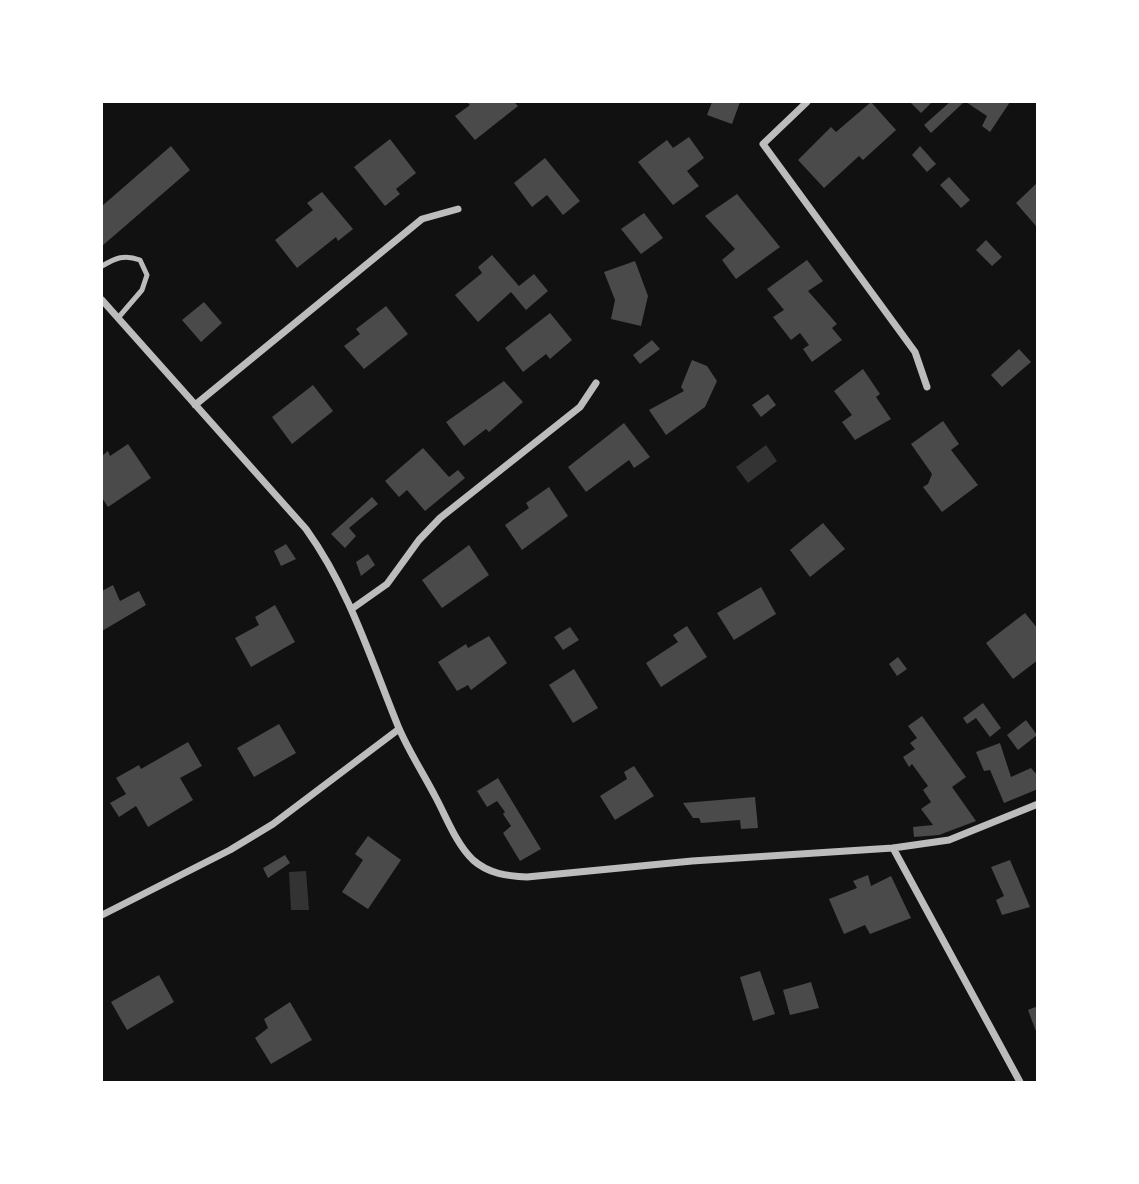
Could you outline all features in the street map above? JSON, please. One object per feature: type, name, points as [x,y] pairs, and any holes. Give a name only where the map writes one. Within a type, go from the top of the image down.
[{"type":"street","points":[[807,102],[763,144],[915,352],[927,387]]},
{"type":"street","points":[[195,405],[422,219],[458,209]]},
{"type":"street","points":[[102,300],[306,529],[330,563],[353,608],[399,729],[458,840],[472,858],[487,870],[505,876],[527,877],[893,848],[949,840],[1038,804]]},
{"type":"street","points":[[353,608],[387,584],[435,523],[580,407],[596,383]]},
{"type":"street","points":[[102,915],[230,850],[273,824],[399,729]]},
{"type":"street","points":[[893,848],[1020,1083]]},
{"type":"lane","points":[[102,266],[118,257],[129,256],[140,260],[147,275],[142,290],[118,318]]},
{"type":"shaded area","points":[[766,445],[777,461],[748,483],[736,467]]},
{"type":"shaded area","points":[[306,871],[309,910],[291,910],[289,872]]},
{"type":"building","points":[[467,102],[514,102],[518,106],[475,140],[455,116],[470,105]]},
{"type":"building","points":[[712,102],[740,102],[732,124],[707,115]]},
{"type":"building","points":[[871,102],[896,130],[863,160],[859,156],[824,188],[798,160],[831,127],[836,132]]},
{"type":"building","points":[[910,102],[932,102],[921,113]]},
{"type":"building","points":[[950,102],[964,102],[931,133],[924,125]]},
{"type":"building","points":[[966,102],[1010,102],[990,132],[982,126],[987,116]]},
{"type":"building","points":[[689,137],[704,158],[687,171],[699,186],[673,205],[638,162],[667,140],[673,148]]},
{"type":"building","points":[[390,139],[416,173],[396,189],[400,194],[385,206],[354,167]]},
{"type":"building","points":[[171,146],[190,170],[102,246],[102,206]]},
{"type":"building","points":[[920,146],[936,164],[927,172],[912,155]]},
{"type":"building","points":[[545,158],[580,201],[563,215],[547,195],[532,207],[514,183]]},
{"type":"building","points":[[949,177],[970,200],[961,208],[940,185]]},
{"type":"building","points":[[1038,182],[1038,225],[1036,226],[1016,203]]},
{"type":"building","points":[[322,192],[353,229],[338,241],[336,237],[297,268],[275,240],[313,210],[307,203]]},
{"type":"building","points":[[737,194],[780,247],[736,279],[722,260],[735,249],[705,216]]},
{"type":"building","points":[[644,213],[663,238],[641,254],[621,229]]},
{"type":"building","points":[[986,240],[1002,257],[992,266],[976,250]]},
{"type":"building","points":[[492,255],[519,286],[534,274],[548,291],[526,310],[511,292],[478,322],[455,295],[482,273],[478,267]]},
{"type":"building","points":[[807,260],[823,281],[808,291],[837,324],[832,328],[842,340],[812,362],[803,349],[809,345],[800,333],[791,340],[773,317],[784,310],[767,289]]},
{"type":"building","points":[[635,261],[648,296],[641,326],[611,319],[615,300],[604,272]]},
{"type":"building","points":[[204,302],[222,323],[201,342],[182,320]]},
{"type":"building","points":[[386,306],[408,334],[364,369],[344,346],[360,334],[356,329]]},
{"type":"building","points":[[550,313],[572,340],[550,359],[546,354],[523,372],[505,348]]},
{"type":"building","points":[[652,340],[660,349],[640,364],[633,355]]},
{"type":"building","points":[[1019,349],[1031,362],[1002,387],[991,375]]},
{"type":"building","points":[[692,360],[707,366],[717,381],[705,407],[666,435],[649,410],[684,391],[681,387]]},
{"type":"building","points":[[863,369],[880,394],[876,397],[891,419],[855,440],[842,422],[852,415],[834,391]]},
{"type":"building","points":[[504,381],[523,402],[489,432],[486,429],[464,446],[446,422]]},
{"type":"building","points":[[313,385],[333,411],[292,444],[272,417]]},
{"type":"building","points":[[768,394],[776,405],[761,417],[752,405]]},
{"type":"building","points":[[943,421],[959,444],[951,450],[978,485],[942,512],[923,487],[928,484],[932,474],[911,444]]},
{"type":"building","points":[[624,423],[650,457],[634,468],[629,460],[586,492],[568,467]]},
{"type":"building","points":[[128,444],[151,478],[108,507],[102,498],[102,456],[108,451],[110,456]]},
{"type":"building","points":[[423,448],[449,477],[458,470],[465,478],[425,511],[407,490],[399,497],[385,481]]},
{"type":"building","points":[[549,487],[568,516],[522,550],[505,525],[529,508],[526,503]]},
{"type":"building","points":[[372,497],[378,504],[349,528],[356,536],[345,548],[331,534]]},
{"type":"building","points":[[823,523],[845,549],[810,577],[790,550]]},
{"type":"building","points":[[286,544],[296,559],[281,566],[274,551]]},
{"type":"building","points":[[469,545],[489,575],[442,608],[422,580]]},
{"type":"building","points":[[368,554],[375,565],[361,576],[356,562]]},
{"type":"building","points":[[113,585],[120,601],[139,591],[146,605],[102,631],[102,591]]},
{"type":"building","points":[[761,587],[776,614],[734,640],[717,613]]},
{"type":"building","points":[[275,605],[295,642],[251,667],[235,638],[259,625],[255,617]]},
{"type":"building","points":[[1025,613],[1038,629],[1038,660],[1013,679],[986,643]]},
{"type":"building","points":[[687,626],[707,657],[661,687],[646,663],[678,642],[673,635]]},
{"type":"building","points":[[570,627],[579,640],[563,650],[554,637]]},
{"type":"building","points":[[489,636],[507,663],[471,690],[468,685],[457,691],[438,662],[466,644],[468,648]]},
{"type":"building","points":[[898,657],[907,669],[897,676],[889,664]]},
{"type":"building","points":[[574,669],[598,708],[573,723],[549,685]]},
{"type":"building","points":[[983,703],[1001,728],[990,737],[976,718],[967,724],[963,718]]},
{"type":"building","points":[[922,716],[966,777],[952,787],[976,821],[939,835],[914,837],[913,827],[933,825],[921,809],[931,802],[923,790],[928,786],[912,764],[909,767],[903,757],[915,749],[910,743],[917,738],[908,726]]},
{"type":"building","points":[[1026,720],[1037,735],[1018,750],[1007,735]]},
{"type":"building","points":[[279,724],[296,753],[254,777],[237,748]]},
{"type":"building","points":[[188,742],[202,766],[180,778],[193,800],[148,827],[136,806],[119,817],[110,803],[126,794],[116,778],[139,765],[141,769]]},
{"type":"building","points":[[1000,743],[1011,777],[1031,768],[1038,776],[1038,789],[1004,803],[990,770],[984,771],[976,752]]},
{"type":"building","points":[[634,766],[654,796],[615,820],[600,796],[627,779],[624,772]]},
{"type":"building","points":[[498,778],[541,849],[520,861],[503,833],[511,826],[503,814],[505,812],[497,801],[487,807],[477,791]]},
{"type":"building","points":[[755,797],[758,828],[741,829],[740,820],[701,823],[699,818],[693,818],[683,803]]},
{"type":"building","points":[[368,836],[401,860],[368,909],[342,892],[363,860],[355,854]]},
{"type":"building","points":[[285,855],[290,863],[268,878],[263,868]]},
{"type":"building","points":[[1010,860],[1030,907],[1002,915],[996,900],[1004,896],[991,867]]},
{"type":"building","points":[[868,875],[871,886],[891,876],[911,918],[870,934],[865,925],[844,934],[829,899],[857,888],[853,881]]},
{"type":"building","points":[[760,971],[775,1014],[753,1021],[740,977]]},
{"type":"building","points":[[159,975],[174,1002],[127,1030],[111,1002]]},
{"type":"building","points":[[811,982],[819,1008],[790,1015],[783,990]]},
{"type":"building","points":[[290,1002],[312,1040],[271,1064],[255,1038],[268,1028],[264,1019]]},
{"type":"building","points":[[1038,1006],[1038,1034],[1037,1034],[1028,1010]]}]
